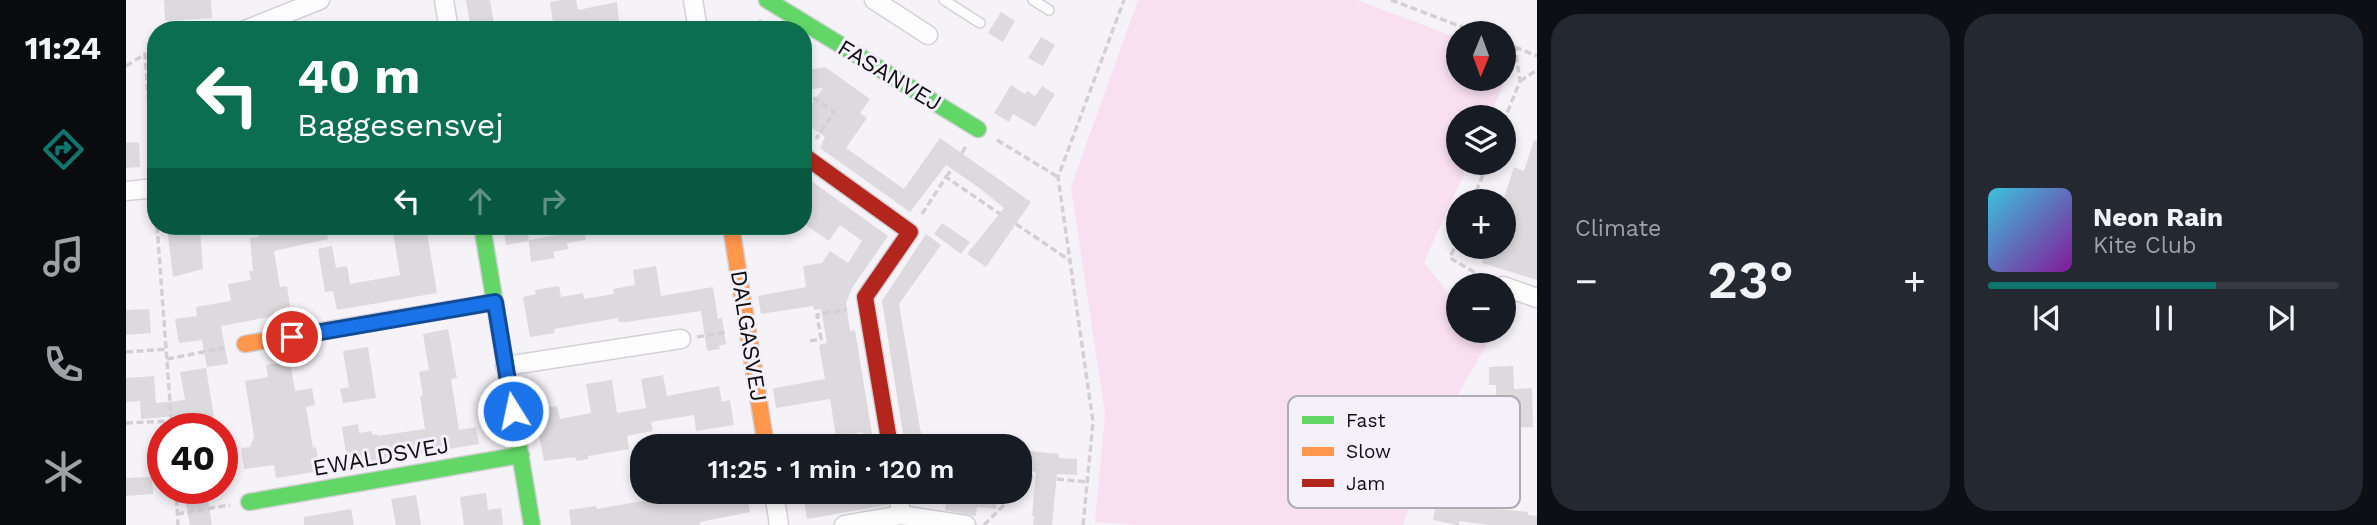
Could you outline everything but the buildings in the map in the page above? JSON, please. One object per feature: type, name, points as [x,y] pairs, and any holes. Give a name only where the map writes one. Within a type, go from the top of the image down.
[{"type":"street","points":[[268,21],[320,0]]},
{"type":"street","points":[[444,0],[448,21]]},
{"type":"street","points":[[693,0],[696,21]]},
{"type":"street","name":"FASANVEJ","points":[[766,0],[801,21]]},
{"type":"street","points":[[874,0],[928,35]]},
{"type":"street","name":"FASANVEJ","points":[[812,28],[978,129]]},
{"type":"street","points":[[812,161],[910,232],[865,297],[888,434]]},
{"type":"street","points":[[126,191],[147,189]]},
{"type":"street","points":[[484,235],[532,525]]},
{"type":"street","name":"DALGASVEJ","points":[[732,235],[764,434]]},
{"type":"street","points":[[1516,290],[1537,298]]},
{"type":"street","points":[[245,344],[495,302]]},
{"type":"street","points":[[505,366],[681,339]]},
{"type":"street","name":"EWALDSVEJ","points":[[249,502],[521,455]]},
{"type":"street","points":[[776,504],[779,525]]},
{"type":"street","points":[[900,504],[901,515]]},
{"type":"street","points":[[844,525],[901,515],[966,525]]},
{"type":"lane","points":[[944,0],[980,23]]},
{"type":"lane","points":[[1033,0],[1049,10]]},
{"type":"path","points":[[1083,525],[1093,422],[1058,177],[1124,0]]},
{"type":"path","points":[[1391,0],[1446,21]]},
{"type":"path","points":[[1516,47],[1537,56]]},
{"type":"path","points":[[126,66],[145,54],[147,81]]},
{"type":"path","points":[[1510,105],[1520,81],[1516,54]]},
{"type":"path","points":[[1520,81],[1537,69]]},
{"type":"path","points":[[812,97],[834,112],[812,144]]},
{"type":"path","points":[[978,129],[1058,177]]},
{"type":"path","points":[[910,232],[951,169]]},
{"type":"path","points":[[946,177],[1000,214]]},
{"type":"path","points":[[1016,225],[1069,260]]},
{"type":"path","points":[[159,235],[171,413]]},
{"type":"path","points":[[1452,259],[1478,273]]},
{"type":"path","points":[[810,341],[821,339],[817,315],[867,305]]},
{"type":"path","points":[[681,339],[748,329]]},
{"type":"path","points":[[167,359],[245,344]]},
{"type":"path","points":[[126,352],[167,349]]},
{"type":"path","points":[[126,423],[147,422]]},
{"type":"path","points":[[1032,477],[1038,477]]},
{"type":"path","points":[[1057,479],[1087,482]]},
{"type":"path","points":[[177,514],[249,502]]},
{"type":"path","points":[[177,504],[178,525]]},
{"type":"path","points":[[984,525],[1004,504]]},
{"type":"shaded area","points":[[1138,0],[1357,0],[1446,33],[1446,91],[1501,91],[1494,105],[1446,105],[1446,175],[1464,175],[1457,189],[1446,189],[1446,214],[1424,262],[1446,290],[1446,343],[1487,344],[1457,396],[1288,396],[1288,508],[1409,508],[1403,525],[1141,525],[1095,522],[1105,414],[1071,187]]},
{"type":"traffic: fast","points":[[767,0],[801,21]]},
{"type":"traffic: fast","points":[[812,28],[978,129]]},
{"type":"traffic: fast","points":[[484,235],[532,525]]},
{"type":"traffic: fast","points":[[249,502],[521,455]]},
{"type":"traffic: slow","points":[[732,235],[764,434]]},
{"type":"traffic: slow","points":[[245,344],[495,302]]},
{"type":"traffic: jam","points":[[812,161],[910,232],[865,297],[888,434]]},
{"type":"route","points":[[292,337],[495,302],[513,411]]}]
